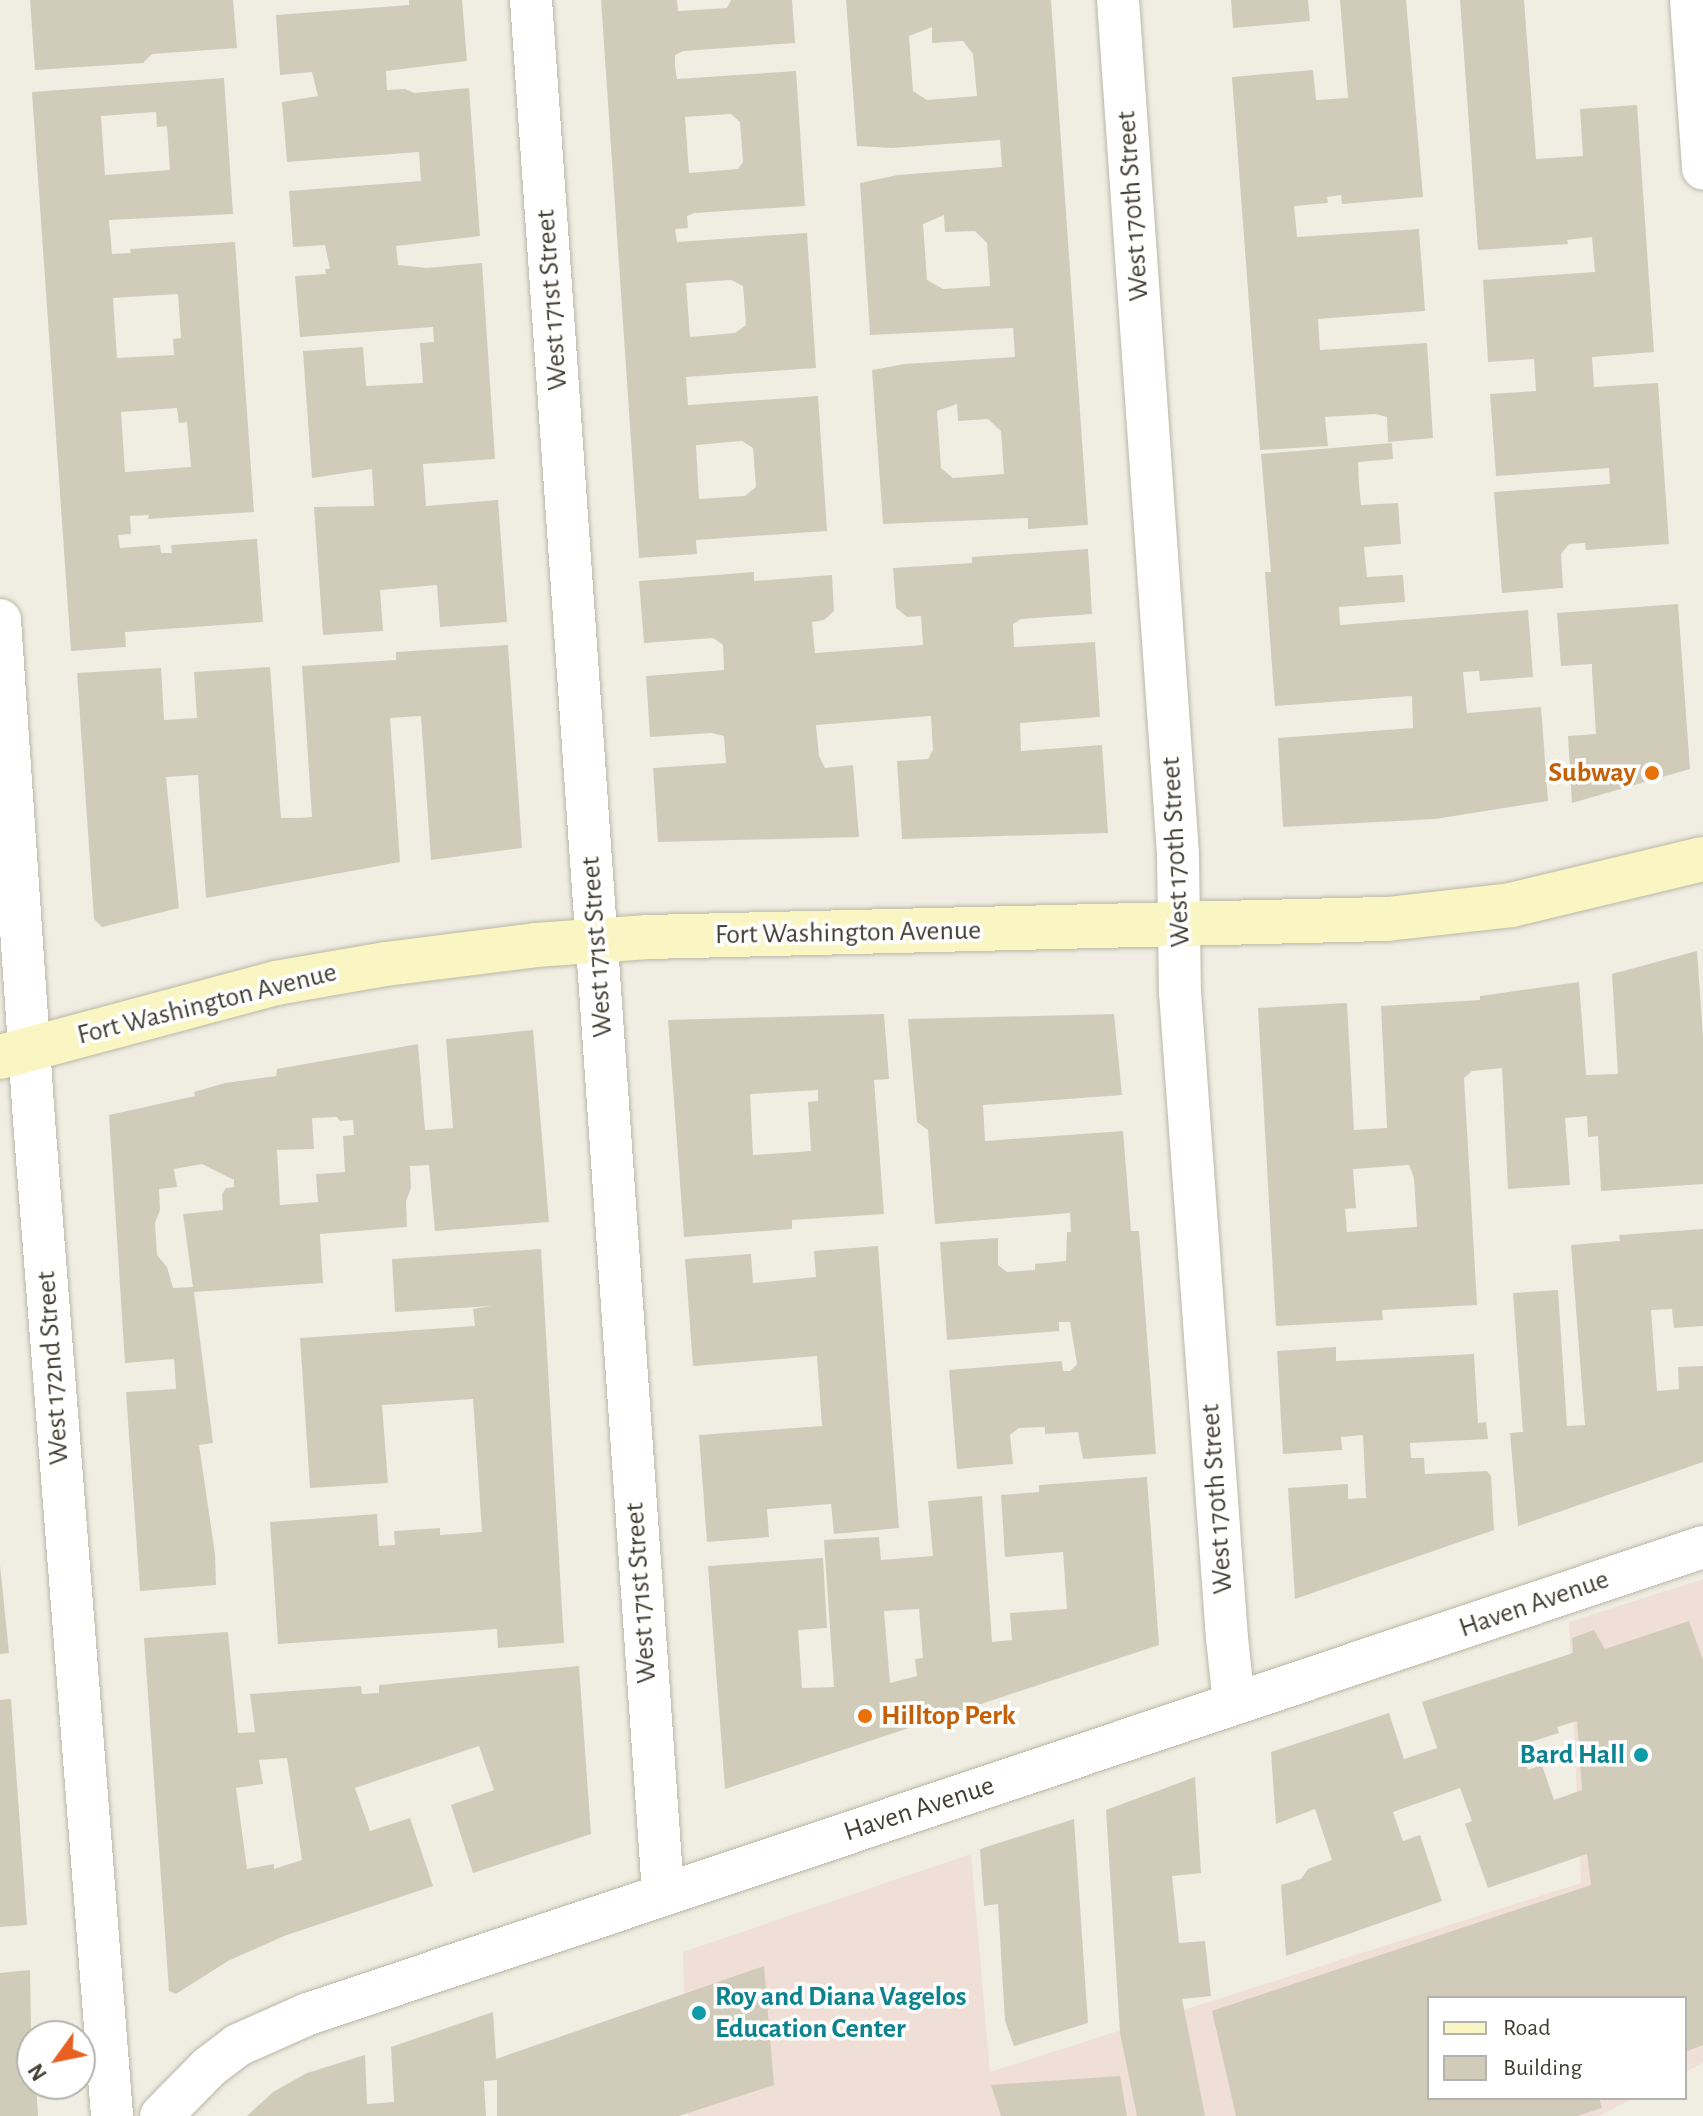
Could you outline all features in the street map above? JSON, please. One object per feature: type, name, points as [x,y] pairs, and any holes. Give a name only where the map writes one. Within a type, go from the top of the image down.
[{"type":"main road","name":"Fort Washington Avenue","points":[[15,1053],[219,997],[328,973],[597,940],[1387,919],[1482,909],[1583,890],[1703,859]]},
{"type":"street","name":"West 171st Street","points":[[531,0],[663,1893]]},
{"type":"street","name":"West 170th Street","points":[[1118,0],[1181,926],[1180,992],[1224,1607],[1234,1704]]},
{"type":"street","points":[[1691,0],[1703,169]]},
{"type":"street","name":"West 172nd Street","points":[[0,620],[15,1053],[112,2116]]},
{"type":"street","name":"Haven Avenue","points":[[161,2116],[209,2067],[238,2045],[271,2029],[663,1893],[1703,1547]]},
{"type":"shaded area","points":[[1703,1579],[1703,2063],[1687,2071],[1687,1996],[1427,1996],[1427,2100],[1630,2100],[1599,2116],[688,2116],[683,1952],[971,1854],[990,2072],[1581,1883],[1569,1622]]},
{"type":"building","points":[[30,0],[233,0],[237,48],[152,54],[143,63],[35,70]]},
{"type":"building","points":[[409,0],[462,0],[467,61],[386,71],[387,90],[405,89],[414,93],[469,88],[480,236],[396,246],[398,265],[426,268],[482,263],[495,459],[423,464],[426,506],[498,500],[507,622],[440,627],[437,585],[380,590],[383,631],[323,635],[314,507],[374,506],[372,469],[312,478],[303,351],[363,347],[366,386],[423,383],[420,343],[434,342],[433,327],[300,337],[295,276],[326,274],[325,269],[330,269],[325,245],[293,247],[289,191],[421,181],[419,152],[287,162],[282,102],[318,96],[312,72],[280,75],[276,15],[409,5]]},
{"type":"building","points":[[601,0],[677,0],[678,11],[727,8],[731,0],[792,0],[795,43],[683,51],[675,55],[675,66],[677,79],[796,71],[805,206],[694,213],[687,216],[688,228],[675,229],[677,242],[807,233],[816,368],[686,377],[688,405],[818,396],[827,531],[696,540],[697,554],[639,558]],"holes":[[[731,114],[740,122],[743,162],[738,169],[689,173],[685,117]],[[731,280],[743,286],[746,325],[735,333],[690,337],[686,283]],[[742,441],[753,448],[756,487],[745,496],[699,499],[696,445]]]},
{"type":"building","points":[[846,0],[1051,0],[1088,525],[1028,529],[1028,518],[883,524],[872,370],[904,364],[1015,357],[1014,342],[1013,328],[870,335],[860,183],[898,175],[1002,167],[1000,140],[892,148],[857,146]],"holes":[[[932,27],[932,43],[963,41],[973,54],[977,96],[927,100],[913,91],[909,36]],[[944,215],[945,232],[975,231],[987,243],[990,286],[943,289],[927,280],[923,224]],[[957,404],[958,421],[988,419],[1001,431],[1004,474],[953,478],[941,468],[937,411]]]},
{"type":"building","points":[[1231,0],[1308,0],[1310,21],[1233,28]]},
{"type":"building","points":[[1340,0],[1406,0],[1423,197],[1342,204],[1341,195],[1327,197],[1328,203],[1294,206],[1297,237],[1419,229],[1425,311],[1318,319],[1320,350],[1427,343],[1433,438],[1388,442],[1387,417],[1376,414],[1325,417],[1328,446],[1260,450],[1232,77],[1313,70],[1316,100],[1348,98]]},
{"type":"building","points":[[1460,0],[1524,0],[1536,159],[1583,156],[1580,109],[1637,105],[1654,352],[1592,357],[1594,387],[1658,383],[1669,544],[1586,550],[1585,543],[1569,544],[1561,554],[1563,588],[1502,593],[1494,492],[1610,484],[1609,468],[1496,476],[1490,394],[1536,391],[1534,359],[1488,362],[1483,280],[1595,272],[1592,237],[1567,240],[1568,244],[1478,250]]},
{"type":"building","points":[[224,78],[233,214],[109,220],[112,254],[131,253],[130,249],[235,242],[254,512],[148,519],[149,515],[130,516],[131,534],[118,535],[120,548],[160,545],[161,553],[172,553],[171,545],[257,539],[263,622],[125,632],[126,647],[71,651],[32,92]],"holes":[[[156,112],[157,127],[167,126],[170,170],[105,175],[101,116]],[[178,294],[181,338],[173,339],[174,355],[117,358],[113,298]],[[177,408],[179,423],[187,422],[191,467],[125,472],[121,412]]]},
{"type":"building","points":[[1392,443],[1393,459],[1358,462],[1359,485],[1361,505],[1398,503],[1401,544],[1364,547],[1367,577],[1403,575],[1405,602],[1339,607],[1340,625],[1528,610],[1533,677],[1480,681],[1479,671],[1463,672],[1467,713],[1541,707],[1548,801],[1435,819],[1283,827],[1278,738],[1413,728],[1412,696],[1275,706],[1265,572],[1271,572],[1261,454]]},
{"type":"building","points":[[1088,549],[1092,614],[1021,619],[1013,624],[1014,647],[1095,642],[1100,717],[1020,723],[1021,751],[1102,745],[1108,833],[902,839],[897,761],[928,759],[933,750],[931,716],[816,725],[819,756],[825,768],[853,765],[859,837],[658,842],[653,768],[726,763],[724,736],[712,733],[650,737],[646,676],[724,670],[723,645],[713,638],[644,643],[639,581],[754,572],[754,581],[832,575],[834,611],[824,620],[812,622],[815,653],[923,645],[921,616],[907,617],[896,608],[893,568],[972,563],[972,557]]},
{"type":"building","points":[[1678,604],[1690,769],[1572,803],[1568,736],[1596,734],[1592,664],[1561,666],[1557,613]]},
{"type":"building","points":[[508,645],[522,848],[431,860],[421,716],[390,718],[400,862],[206,898],[198,775],[166,777],[179,908],[102,927],[94,919],[77,673],[161,668],[164,720],[197,718],[194,672],[270,667],[281,818],[298,818],[312,817],[302,666],[396,660],[396,652]]},
{"type":"building","points":[[1697,951],[1703,1037],[1703,1184],[1601,1191],[1598,1136],[1588,1137],[1587,1116],[1565,1118],[1570,1185],[1508,1189],[1502,1068],[1472,1071],[1464,1078],[1477,1305],[1382,1310],[1383,1320],[1276,1326],[1258,1008],[1347,1003],[1354,1130],[1387,1128],[1381,1006],[1480,1000],[1480,996],[1579,982],[1586,1075],[1618,1074],[1612,974]],"holes":[[[1409,1165],[1414,1178],[1417,1227],[1347,1232],[1345,1209],[1356,1208],[1353,1169]]]},
{"type":"building","points":[[884,1014],[889,1079],[874,1080],[884,1214],[792,1220],[792,1229],[684,1237],[668,1020]],"holes":[[[818,1090],[818,1101],[808,1102],[811,1151],[753,1155],[750,1094]]]},
{"type":"building","points":[[1114,1014],[1122,1095],[983,1105],[985,1141],[1123,1131],[1131,1231],[1139,1231],[1156,1454],[1083,1459],[1078,1432],[1045,1434],[1045,1427],[1019,1428],[1010,1435],[1013,1464],[957,1469],[949,1370],[1062,1361],[1063,1371],[1070,1371],[1077,1364],[1070,1322],[1059,1322],[1059,1331],[947,1340],[940,1242],[998,1238],[998,1265],[1007,1272],[1035,1270],[1035,1264],[1066,1261],[1067,1232],[1071,1232],[1070,1213],[935,1224],[928,1130],[917,1122],[908,1019]]},
{"type":"building","points":[[533,1030],[549,1222],[435,1231],[429,1165],[410,1166],[407,1227],[320,1234],[323,1283],[194,1292],[213,1443],[199,1445],[215,1554],[216,1585],[140,1591],[126,1392],[176,1389],[174,1359],[125,1363],[109,1115],[195,1096],[194,1092],[225,1083],[276,1076],[277,1069],[418,1044],[425,1130],[453,1128],[446,1039]],"holes":[[[337,1117],[340,1121],[353,1120],[354,1135],[343,1136],[345,1172],[316,1174],[318,1202],[280,1205],[277,1150],[314,1149],[312,1118]],[[202,1164],[234,1180],[234,1187],[226,1188],[222,1194],[223,1210],[183,1214],[193,1287],[173,1288],[167,1267],[157,1255],[155,1223],[160,1210],[159,1189],[177,1187],[174,1169]]]},
{"type":"building","points":[[1703,1229],[1703,1326],[1674,1328],[1672,1309],[1651,1310],[1657,1391],[1679,1389],[1678,1367],[1703,1366],[1703,1462],[1518,1526],[1510,1433],[1523,1432],[1513,1293],[1558,1290],[1567,1426],[1585,1425],[1571,1245],[1620,1241],[1619,1235]]},
{"type":"building","points":[[878,1246],[899,1528],[834,1534],[831,1504],[767,1509],[769,1537],[707,1542],[699,1435],[822,1426],[817,1356],[693,1366],[685,1259],[751,1254],[753,1283],[816,1277],[814,1251]]},
{"type":"building","points":[[541,1249],[564,1643],[498,1648],[497,1629],[278,1644],[270,1522],[377,1514],[379,1546],[395,1545],[394,1531],[440,1528],[440,1535],[482,1532],[473,1399],[382,1405],[388,1483],[310,1488],[300,1338],[475,1326],[473,1309],[492,1306],[395,1312],[392,1259]]},
{"type":"building","points":[[1336,1347],[1336,1361],[1474,1354],[1478,1423],[1486,1422],[1488,1439],[1410,1443],[1411,1458],[1424,1458],[1425,1474],[1487,1471],[1491,1476],[1494,1530],[1295,1599],[1288,1488],[1348,1484],[1348,1499],[1366,1498],[1363,1435],[1341,1437],[1342,1450],[1283,1454],[1277,1351]]},
{"type":"building","points":[[1147,1477],[1159,1645],[725,1789],[708,1566],[823,1558],[827,1628],[798,1630],[802,1688],[834,1687],[824,1540],[879,1537],[881,1560],[933,1556],[928,1501],[982,1496],[992,1642],[1012,1640],[1010,1613],[1067,1609],[1063,1552],[1005,1557],[1001,1495],[1039,1492],[1039,1485]],"holes":[[[919,1609],[923,1658],[915,1659],[917,1676],[890,1683],[884,1611]]]},
{"type":"building","points":[[0,1565],[9,1653],[0,1654]]},
{"type":"building","points":[[1689,1621],[1703,1660],[1703,2045],[1687,2051],[1687,1996],[1427,1996],[1427,2100],[1600,2100],[1602,2108],[1577,2116],[1236,2116],[1212,2011],[1591,1885],[1587,1854],[1488,1888],[1465,1824],[1472,1821],[1460,1788],[1393,1812],[1403,1841],[1420,1835],[1442,1901],[1286,1956],[1281,1885],[1301,1879],[1308,1869],[1332,1860],[1315,1809],[1276,1824],[1271,1752],[1389,1713],[1404,1759],[1437,1748],[1422,1702],[1573,1653],[1572,1638],[1594,1630],[1605,1649]],"holes":[[[1577,1721],[1582,1790],[1554,1800],[1542,1765],[1528,1770],[1521,1745],[1559,1733],[1557,1727]]]},
{"type":"building","points":[[228,1632],[238,1733],[255,1732],[250,1694],[361,1686],[362,1694],[379,1693],[379,1685],[579,1666],[591,1834],[473,1873],[451,1805],[494,1790],[479,1746],[355,1788],[370,1831],[410,1818],[433,1886],[284,1936],[228,1961],[176,1994],[169,1991],[144,1638]],"holes":[[[287,1758],[302,1860],[274,1869],[274,1864],[247,1869],[236,1788],[263,1784],[259,1760]]]},
{"type":"building","points":[[11,1699],[27,1925],[0,1927],[0,1700]]},
{"type":"building","points":[[1195,1777],[1201,1873],[1172,1876],[1179,1943],[1205,1941],[1211,1996],[1182,1999],[1205,2116],[1137,2116],[1120,2033],[1106,1810]]},
{"type":"building","points":[[1074,1819],[1088,2023],[1014,2046],[1005,2021],[998,1904],[984,1906],[980,1849]]},
{"type":"building","name":"Roy and Diana Vagelos Education Center","points":[[764,1966],[774,2085],[679,2116],[497,2116],[497,2080],[484,2081],[486,2116],[247,2116],[273,2092],[307,2073],[365,2055],[367,2104],[394,2102],[391,2047],[493,2012],[496,2059]]},
{"type":"building","points":[[30,1970],[31,2020],[16,2020],[16,2100],[37,2100],[38,2116],[0,2116],[0,1973]]},
{"type":"building","points":[[1120,2076],[1127,2116],[1001,2116],[991,2085]]},
{"type":"place","name":"Subway","points":[[1652,773]]},
{"type":"place","name":"Hilltop Perk","points":[[865,1716]]},
{"type":"place","name":"Bard Hall","points":[[1641,1755]]},
{"type":"place","name":"Roy and Diana Vagelos Education Center","points":[[699,2013]]}]
